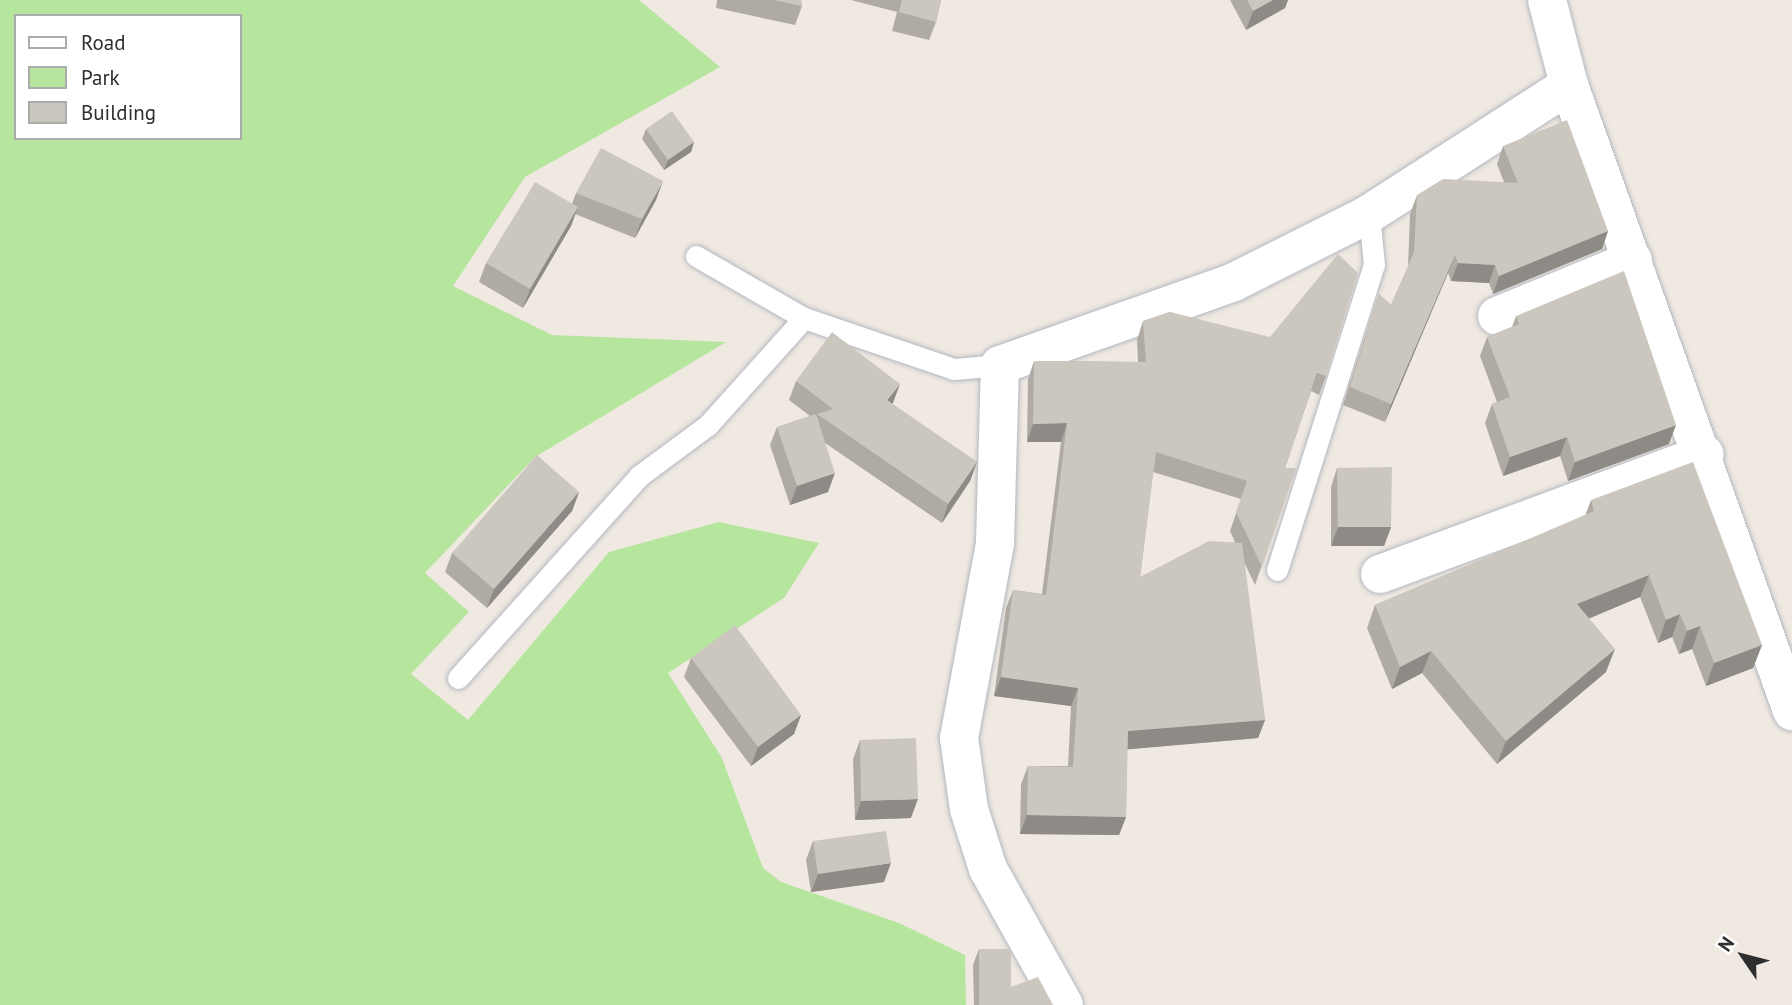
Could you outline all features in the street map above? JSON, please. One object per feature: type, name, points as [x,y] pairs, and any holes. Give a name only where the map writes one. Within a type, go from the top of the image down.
[{"type":"street","points":[[1547,0],[1569,85],[1704,454],[1792,711]]},
{"type":"street","points":[[1064,1005],[988,869],[969,809],[959,738],[995,543],[1000,365],[1234,282],[1369,214],[1569,85]]},
{"type":"street","points":[[1497,316],[1633,260]]},
{"type":"street","points":[[1380,575],[1704,454]]},
{"type":"lane","points":[[1277,570],[1374,265],[1369,214]]},
{"type":"lane","points":[[696,256],[804,318],[954,369],[1000,365]]},
{"type":"lane","points":[[457,678],[639,476],[708,425],[804,318]]},
{"type":"green space","points":[[0,0],[639,0],[720,67],[525,177],[453,286],[552,335],[726,342],[535,457],[425,573],[469,612],[411,674],[468,720],[609,552],[719,522],[819,543],[784,598],[668,673],[722,758],[763,868],[781,882],[899,923],[965,955],[966,1005],[0,1005]]},
{"type":"building","points":[[774,0],[801,0],[802,6]]},
{"type":"building","points":[[902,0],[941,0],[936,22],[899,12]]},
{"type":"building","points":[[1247,0],[1273,0],[1253,11]]},
{"type":"building","points":[[672,111],[694,142],[668,160],[646,129]]},
{"type":"building","points":[[1567,120],[1608,231],[1499,276],[1495,265],[1458,263],[1455,255],[1391,404],[1350,387],[1379,294],[1391,305],[1414,252],[1417,195],[1443,179],[1518,183],[1503,146]]},
{"type":"building","points":[[601,148],[663,181],[642,219],[576,193]]},
{"type":"building","points":[[535,182],[578,207],[530,289],[486,263]]},
{"type":"building","points":[[1338,254],[1358,273],[1326,376],[1317,372],[1285,468],[1296,468],[1262,567],[1236,512],[1247,481],[1156,452],[1140,577],[1209,541],[1242,543],[1265,720],[1128,731],[1126,817],[1027,815],[1028,766],[1073,767],[1078,688],[1001,677],[1013,590],[1046,595],[1067,423],[1033,424],[1034,361],[1146,362],[1143,321],[1170,312],[1270,337]]},
{"type":"building","points":[[1624,271],[1676,425],[1575,462],[1567,437],[1510,457],[1492,404],[1510,397],[1487,337],[1519,324],[1516,316]]},
{"type":"building","points":[[832,332],[900,384],[887,400],[977,462],[948,504],[817,414],[833,409],[796,381]]},
{"type":"building","points":[[816,414],[835,473],[797,486],[777,427]]},
{"type":"building","points":[[537,455],[579,492],[494,589],[452,553]]},
{"type":"building","points":[[1693,462],[1762,645],[1714,663],[1700,626],[1687,631],[1680,614],[1666,620],[1649,575],[1577,604],[1615,649],[1506,741],[1431,651],[1400,667],[1375,605],[1594,511],[1591,500]]},
{"type":"building","points":[[1392,467],[1391,527],[1338,527],[1337,468]]},
{"type":"building","points":[[735,625],[801,715],[758,747],[691,658]]},
{"type":"building","points":[[916,738],[918,799],[861,801],[860,740]]},
{"type":"building","points":[[886,831],[891,863],[818,874],[813,841]]},
{"type":"building","points":[[979,949],[1011,949],[1011,987],[1038,977],[1053,1005],[979,1005]]}]
